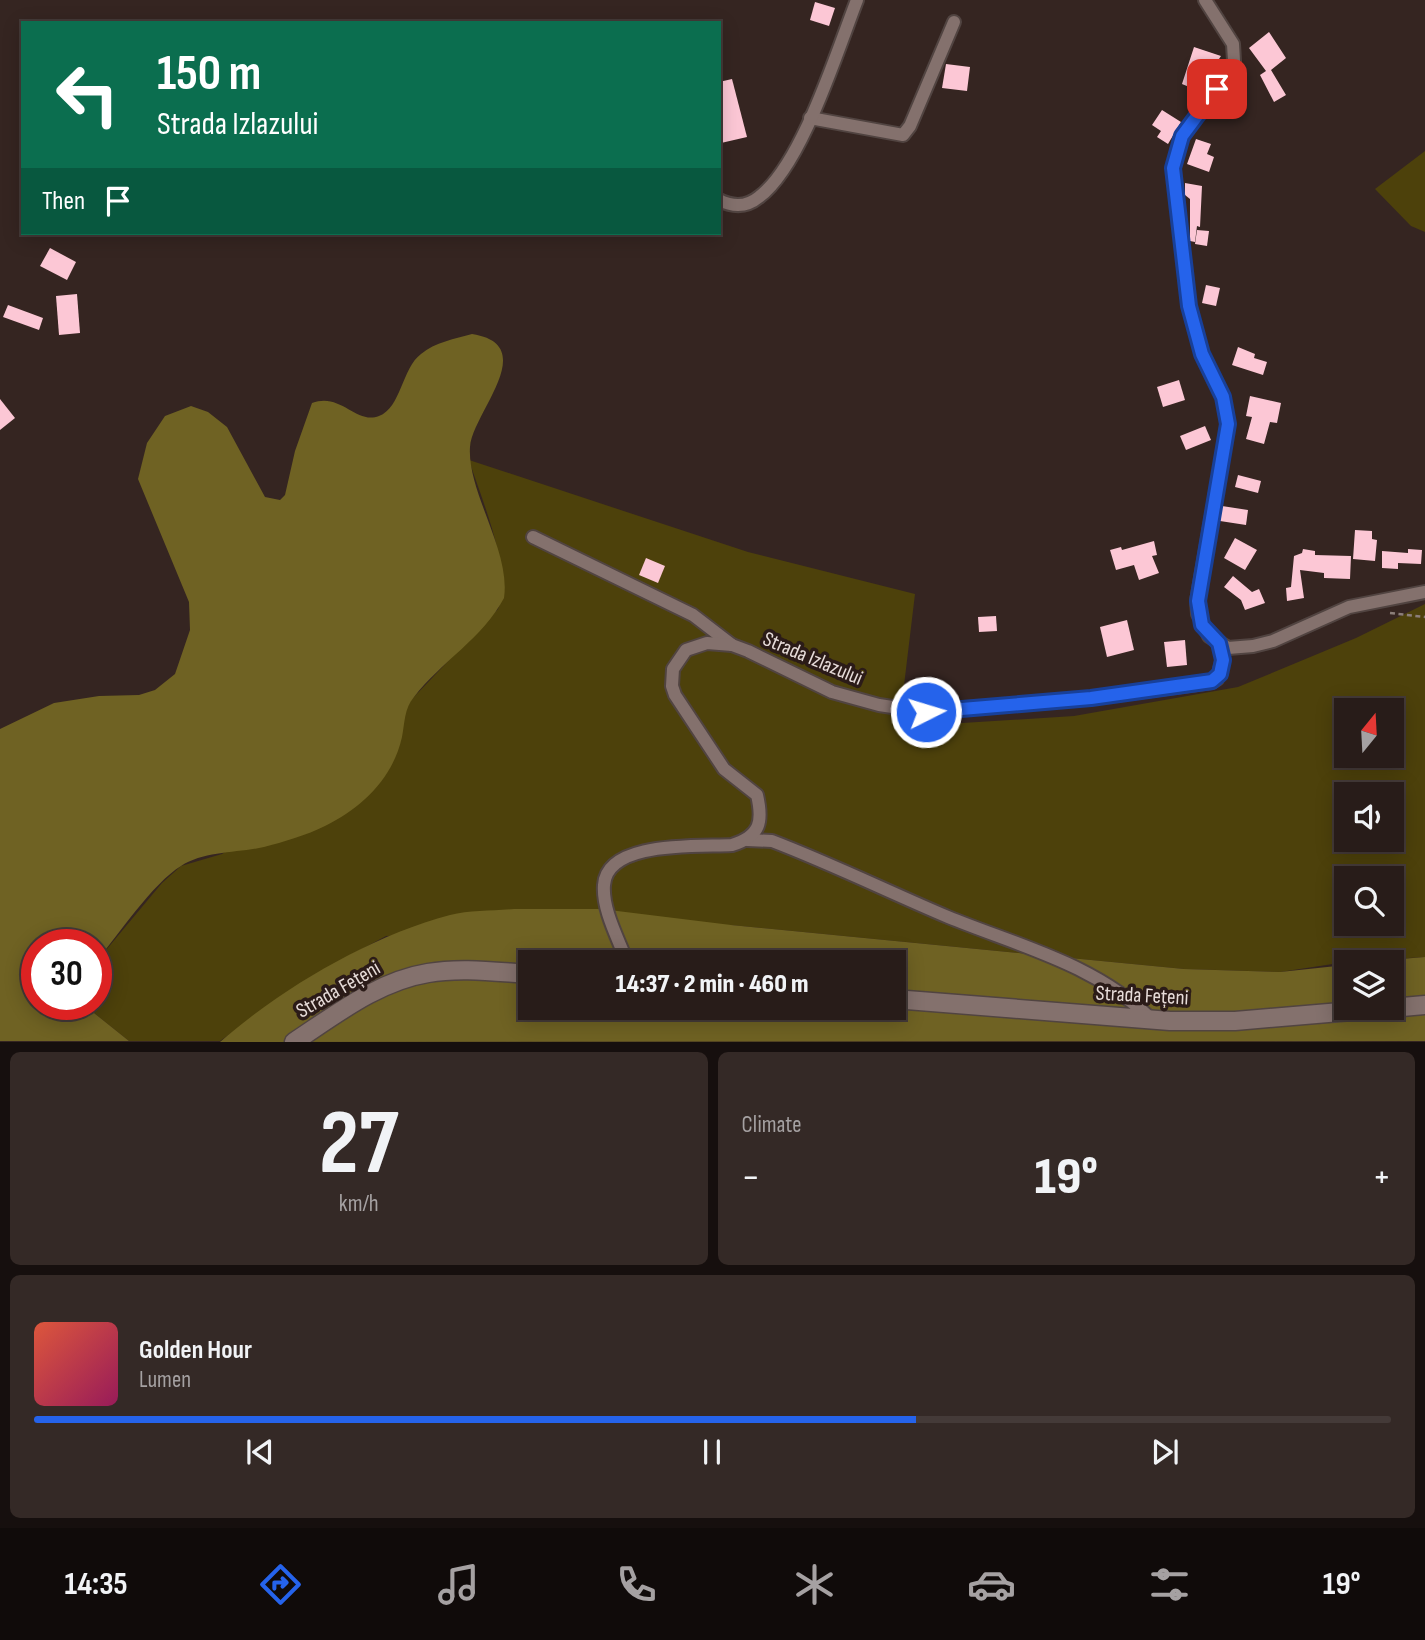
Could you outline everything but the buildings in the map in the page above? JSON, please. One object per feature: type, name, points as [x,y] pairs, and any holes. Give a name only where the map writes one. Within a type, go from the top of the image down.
[{"type":"street","points":[[721,201],[729,205],[743,205],[758,199],[786,164],[810,118],[857,0]]},
{"type":"street","points":[[1205,0],[1233,44],[1234,61],[1228,76],[1182,136],[1173,168],[1189,306],[1202,354],[1226,409],[1226,442],[1198,601],[1202,625],[1219,643],[1235,649],[1273,641],[1349,607],[1425,592]]},
{"type":"street","points":[[810,118],[903,135],[910,127],[954,22]]},
{"type":"street","points":[[533,537],[694,615],[732,645]]},
{"type":"street","name":"Strada Izlazului","points":[[747,841],[758,831],[761,821],[757,795],[724,769],[688,716],[672,686],[673,669],[686,650],[708,643],[732,645],[832,692],[880,705],[926,712],[1091,698],[1212,681],[1217,679],[1222,667],[1219,643]]},
{"type":"street","points":[[623,950],[606,900],[604,884],[615,863],[625,855],[645,851],[733,845],[747,841],[772,841],[988,933],[1078,967],[1119,993],[1151,1019]]},
{"type":"street","name":"Strada Fețeni","points":[[294,1041],[397,981],[428,972],[459,970],[518,973]]},
{"type":"street","name":"Strada Fețeni","points":[[906,1000],[1151,1019],[1235,1021],[1334,1013]]},
{"type":"street","name":"Strada Fețeni","points":[[1404,1006],[1425,1004]]},
{"type":"shaded area","points":[[1425,151],[1425,232],[1411,226],[1375,189]]},
{"type":"shaded area","points":[[472,334],[492,341],[502,352],[503,366],[498,382],[470,447],[475,483],[501,561],[504,598],[485,625],[414,697],[407,711],[398,752],[391,766],[374,790],[339,819],[295,838],[264,847],[190,861],[159,884],[112,941],[112,929],[21,929],[21,1020],[103,1020],[129,1041],[0,1041],[0,729],[54,703],[99,696],[139,695],[155,690],[175,674],[190,630],[189,602],[138,479],[147,443],[165,416],[191,406],[208,412],[227,427],[265,497],[280,500],[285,495],[295,451],[312,403],[331,402],[363,416],[379,416],[392,405],[415,360],[439,344]]},
{"type":"shaded area","points":[[469,460],[748,552],[915,594],[899,727],[1074,716],[1238,687],[1356,638],[1425,604],[1425,957],[1404,958],[1404,950],[1334,950],[1334,964],[1280,972],[1184,969],[731,925],[386,936],[312,976],[220,1041],[129,1041],[103,1020],[112,1020],[112,943],[162,883],[181,866],[222,854],[401,738],[405,712],[411,700],[498,609],[502,595],[502,577],[487,514]]},
{"type":"shaded area","points":[[601,909],[731,925],[1184,969],[1280,972],[1334,966],[1334,1020],[1404,1020],[1404,959],[1425,957],[1425,1041],[220,1042],[271,1002],[358,950],[420,924],[474,911]]},
{"type":"route","points":[[926,712],[1091,698],[1125,691],[1212,681],[1220,674],[1223,660],[1219,643],[1209,636],[1202,625],[1198,614],[1198,601],[1228,424],[1226,409],[1202,354],[1189,306],[1173,168],[1175,153],[1182,136],[1217,89]]}]
